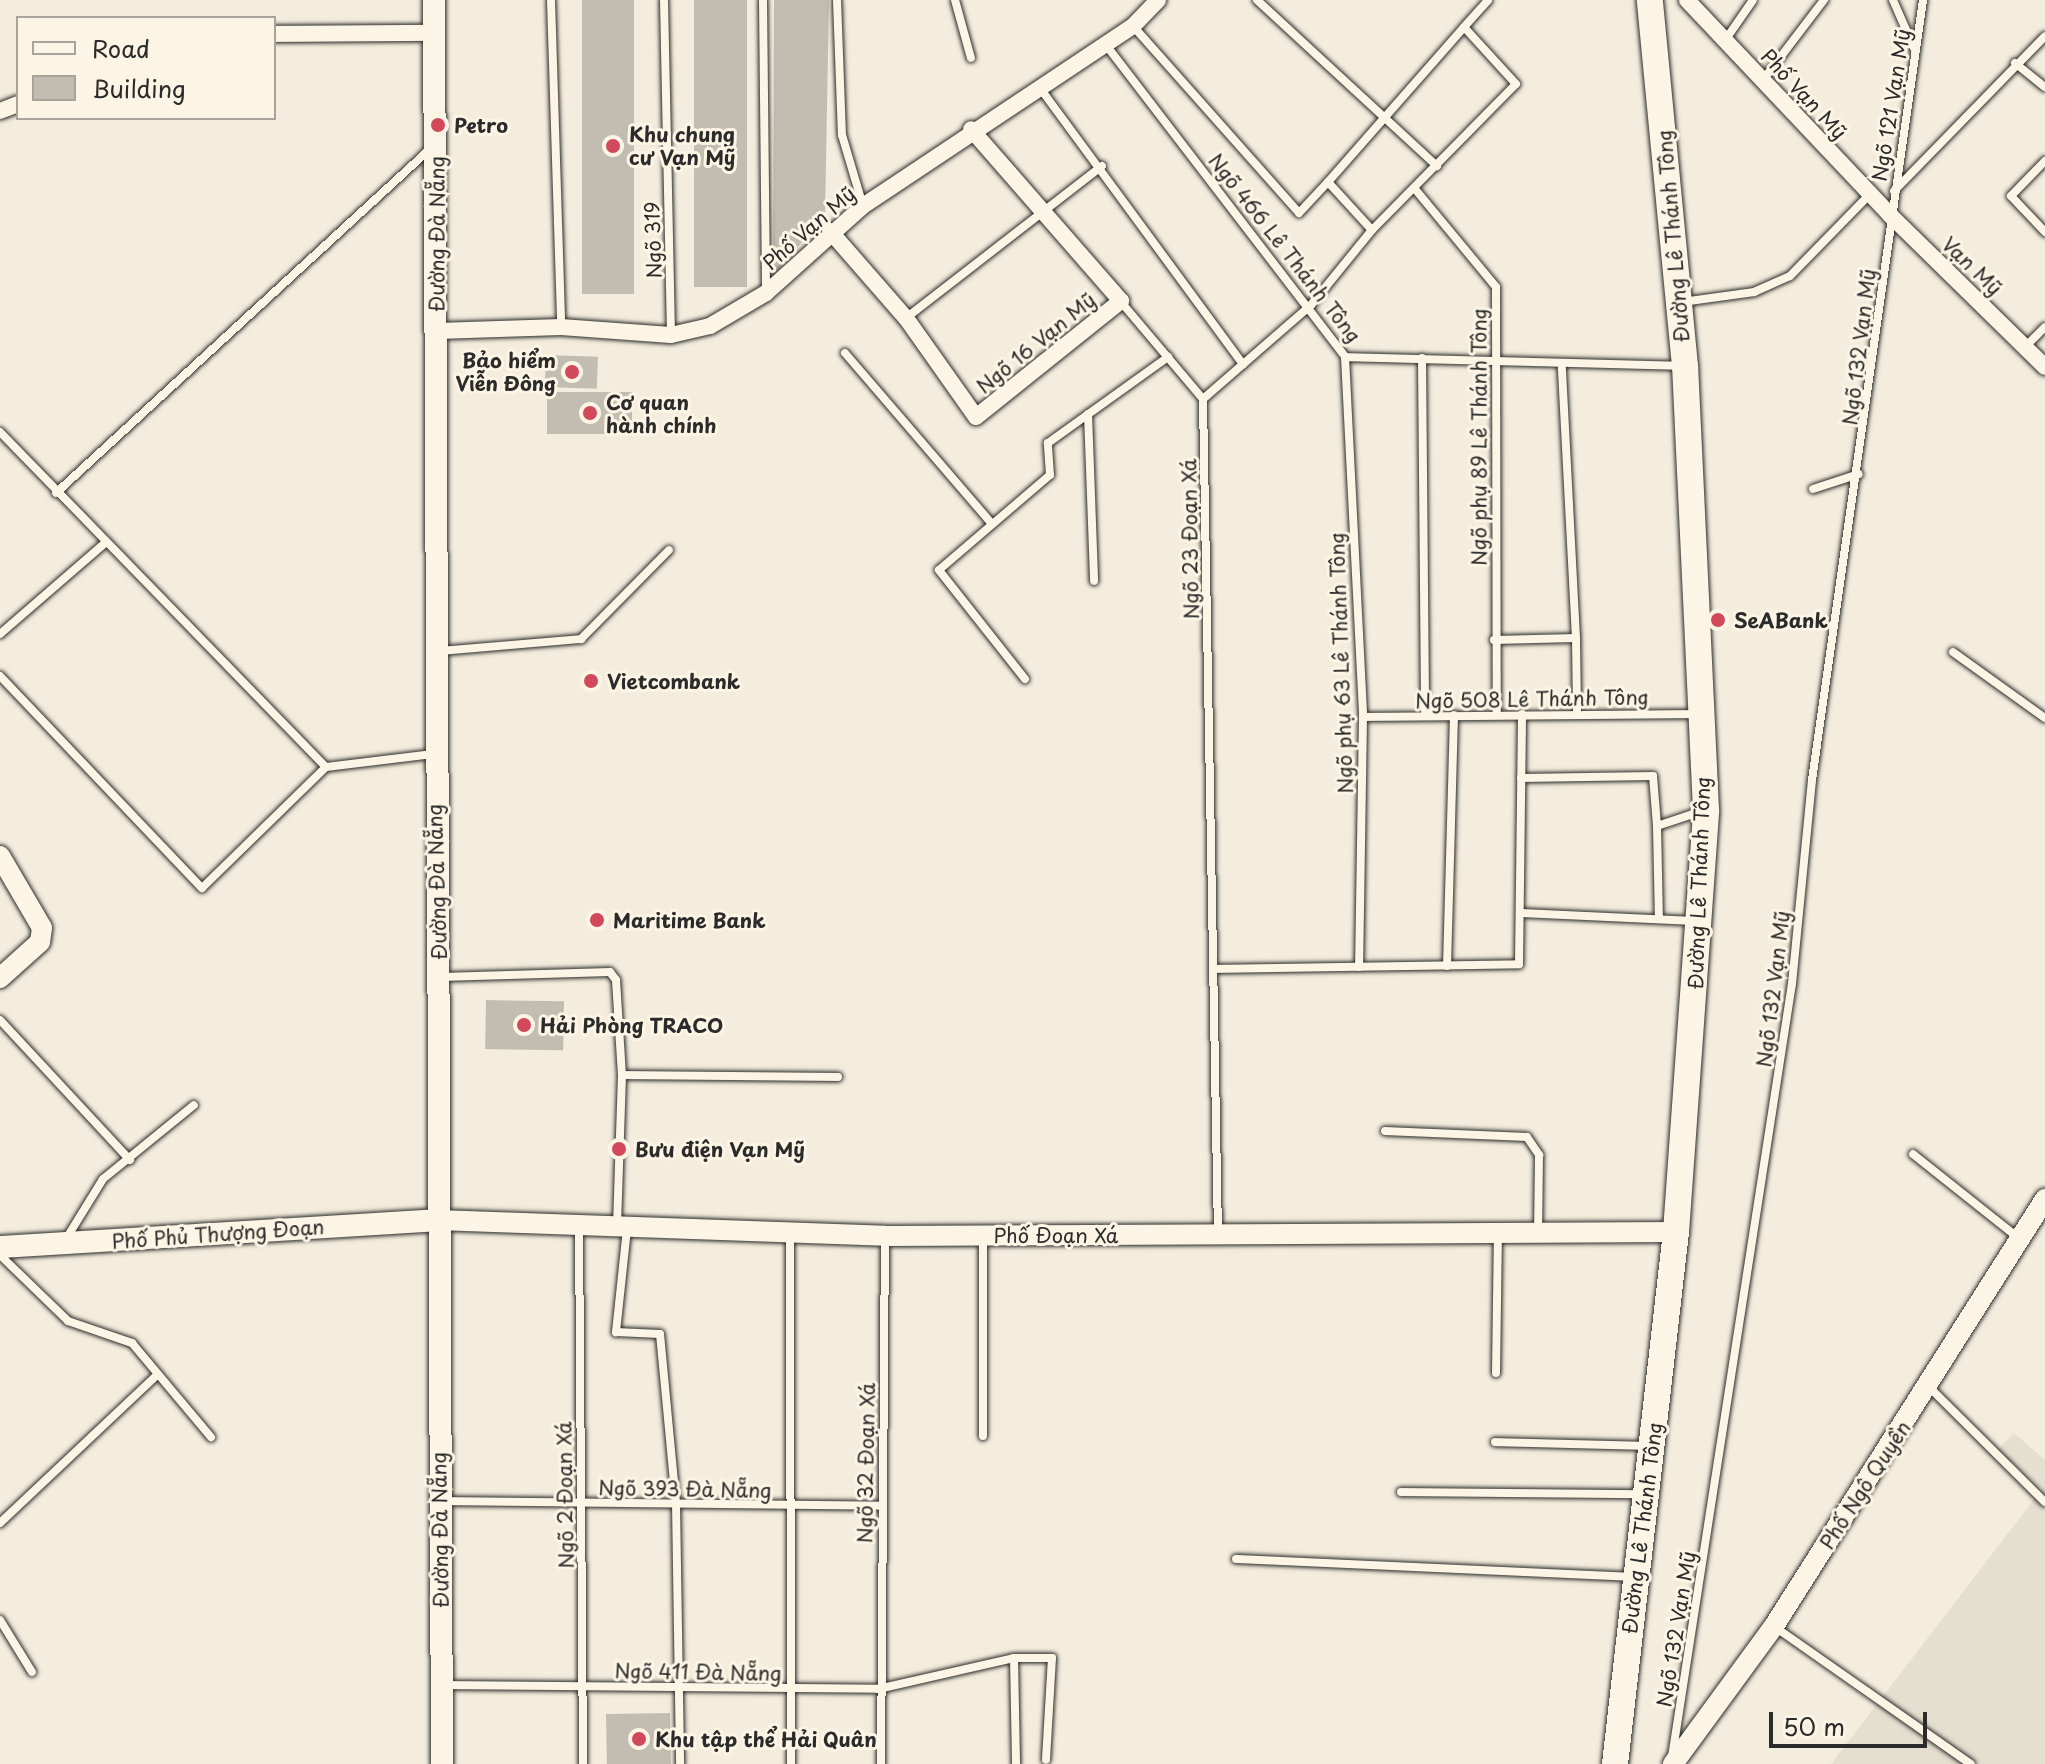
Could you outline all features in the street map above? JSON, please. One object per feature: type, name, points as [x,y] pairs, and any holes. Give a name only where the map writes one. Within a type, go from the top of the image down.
[{"type":"main road","name":"Đường Đà Nẵng","points":[[434,0],[437,331],[433,754],[440,977],[437,1220],[442,1764]]},
{"type":"main road","name":"Đường Lê Thánh Tông","points":[[1615,1764],[1676,1232],[1701,922],[1706,810],[1685,366],[1650,0]]},
{"type":"main road","name":"Phố Phủ Thượng Đoạn","points":[[0,1247],[437,1220]]},
{"type":"street","name":"Phố Vạn Mỹ","points":[[437,331],[561,327],[671,335],[710,326],[766,293],[830,231],[863,206],[971,129],[1106,45],[1133,26],[1158,0]]},
{"type":"street","name":"Phố Vạn Mỹ","points":[[1687,0],[1890,215]]},
{"type":"street","points":[[276,34],[434,33]]},
{"type":"street","name":"Ngõ 16 Vạn Mỹ","points":[[830,231],[906,318],[976,417],[1121,301],[1038,211],[971,129]]},
{"type":"street","name":"Vạn Mỹ","points":[[1890,215],[2025,347]]},
{"type":"street","points":[[2025,347],[2045,367]]},
{"type":"street","points":[[0,856],[42,928],[40,942],[0,978]]},
{"type":"street","name":"Phố Ngô Quyền","points":[[1672,1764],[1774,1626],[2045,1199]]},
{"type":"street","name":"Phố Đoạn Xá","points":[[437,1220],[885,1236],[1676,1232]]},
{"type":"lane","points":[[551,0],[561,327]]},
{"type":"lane","name":"Ngõ 319","points":[[664,0],[671,335]]},
{"type":"lane","points":[[763,0],[766,293]]},
{"type":"lane","points":[[837,0],[842,135],[863,206]]},
{"type":"lane","points":[[955,0],[971,58]]},
{"type":"lane","points":[[1257,0],[1437,166]]},
{"type":"lane","points":[[1133,26],[1299,213],[1382,115],[1488,0]]},
{"type":"lane","points":[[1726,39],[1753,0]]},
{"type":"lane","points":[[1763,80],[1824,0]]},
{"type":"lane","points":[[1893,0],[1915,50]]},
{"type":"lane","name":"Ngõ 121 Vạn Mỹ","points":[[1890,215],[1923,0]]},
{"type":"lane","points":[[1121,301],[1203,399],[1311,305],[1372,230],[1516,84],[1464,27]]},
{"type":"lane","points":[[1894,191],[2015,63],[2045,36]]},
{"type":"lane","name":"Ngõ 466 Lê Thánh Tông","points":[[1106,45],[1311,305],[1345,357],[1494,361],[1562,367],[1685,366]]},
{"type":"lane","points":[[2015,63],[2045,87]]},
{"type":"lane","points":[[1038,86],[1102,166],[1243,364]]},
{"type":"lane","points":[[56,493],[437,142]]},
{"type":"lane","points":[[2045,161],[2011,196],[2045,232]]},
{"type":"lane","points":[[906,318],[1038,211],[1102,166]]},
{"type":"lane","points":[[1328,182],[1372,230]]},
{"type":"lane","name":"Ngõ phụ 89 Lê Thánh Tông","points":[[1415,189],[1496,287],[1494,640],[1497,714]]},
{"type":"lane","points":[[1679,302],[1754,292],[1790,276],[1870,194]]},
{"type":"lane","name":"Ngõ 132 Vạn Mỹ","points":[[1672,1764],[1792,984],[1812,780],[1859,474],[1890,215]]},
{"type":"lane","points":[[2025,347],[2045,327]]},
{"type":"lane","points":[[845,353],[992,524]]},
{"type":"lane","points":[[1025,679],[939,570],[1050,475],[1048,443],[1168,357]]},
{"type":"lane","name":"Ngõ phụ 63 Lê Thánh Tông","points":[[1345,357],[1363,717],[1359,967]]},
{"type":"lane","points":[[1422,358],[1425,716]]},
{"type":"lane","points":[[1562,367],[1577,714]]},
{"type":"lane","name":"Ngõ 23 Đoạn Xá","points":[[1203,399],[1218,1236]]},
{"type":"lane","points":[[1088,414],[1094,581]]},
{"type":"lane","points":[[0,432],[104,544],[326,767]]},
{"type":"lane","points":[[1813,489],[1859,474]]},
{"type":"lane","points":[[0,634],[104,544]]},
{"type":"lane","points":[[436,651],[581,639],[669,550]]},
{"type":"lane","points":[[1494,640],[1576,638]]},
{"type":"lane","points":[[1953,652],[2045,718]]},
{"type":"lane","points":[[0,676],[202,888],[326,767],[433,754]]},
{"type":"lane","points":[[1214,969],[1519,964],[1522,714]]},
{"type":"lane","name":"Ngõ 508 Lê Thánh Tông","points":[[1363,717],[1702,714]]},
{"type":"lane","points":[[1447,966],[1454,715]]},
{"type":"lane","points":[[1521,778],[1653,776],[1659,919]]},
{"type":"lane","points":[[1657,826],[1706,810]]},
{"type":"lane","points":[[1520,913],[1701,922]]},
{"type":"lane","points":[[440,977],[610,972],[616,980],[622,1075],[622,1228],[616,1332],[660,1334],[676,1503],[680,1764]]},
{"type":"lane","points":[[0,1020],[130,1160]]},
{"type":"lane","points":[[622,1075],[838,1077]]},
{"type":"lane","points":[[64,1243],[84,1200],[194,1105]]},
{"type":"lane","points":[[1385,1131],[1527,1137],[1539,1155],[1538,1233]]},
{"type":"lane","points":[[1913,1154],[2021,1240]]},
{"type":"lane","name":"Ngõ 2 Đoạn Xá","points":[[579,1226],[580,1503],[585,1687],[583,1764]]},
{"type":"lane","points":[[790,1233],[786,1507],[791,1764]]},
{"type":"lane","points":[[1496,1373],[1498,1234]]},
{"type":"lane","points":[[983,1235],[983,1436]]},
{"type":"lane","name":"Ngõ 32 Đoạn Xá","points":[[878,1689],[885,1236]]},
{"type":"lane","points":[[0,1255],[68,1321],[132,1343],[211,1437]]},
{"type":"lane","points":[[0,1523],[158,1374]]},
{"type":"lane","points":[[1928,1387],[2045,1502]]},
{"type":"lane","points":[[1495,1442],[1651,1447]]},
{"type":"lane","points":[[1401,1492],[1645,1494]]},
{"type":"lane","name":"Ngõ 393 Đà Nẵng","points":[[440,1501],[882,1506]]},
{"type":"lane","points":[[1236,1559],[1636,1577]]},
{"type":"lane","points":[[0,1620],[32,1672]]},
{"type":"lane","points":[[1774,1626],[1971,1764]]},
{"type":"lane","points":[[1014,1658],[1016,1764]]},
{"type":"lane","name":"Ngõ 411 Đà Nẵng","points":[[442,1685],[878,1689],[1014,1658],[1052,1658],[1046,1760]]},
{"type":"lane","points":[[878,1689],[881,1764]]},
{"type":"shaded area","points":[[2014,1433],[2045,1460],[2045,1764],[1831,1764],[2042,1489],[1998,1450]]},
{"type":"building","name":"Khu chung cư Vạn Mỹ","points":[[582,0],[634,0],[634,294],[582,294]]},
{"type":"building","name":"Khu chung cư Vạn Mỹ","points":[[694,0],[747,0],[747,287],[694,287]]},
{"type":"building","name":"Khu chung cư Vạn Mỹ","points":[[774,0],[829,0],[825,215],[773,276]]},
{"type":"building","name":"Bảo hiểm Viễn Đông","points":[[546,355],[598,357],[597,389],[545,387]]},
{"type":"building","name":"Cơ quan hành chính","points":[[547,392],[632,392],[632,434],[547,434]]},
{"type":"building","name":"Hải Phòng TRACO","points":[[486,1000],[564,1001],[563,1050],[485,1049]]},
{"type":"building","name":"Khu tập thể Hải Quân","points":[[670,1713],[671,1764],[607,1764],[606,1714]]},
{"type":"place","name":"Petro","points":[[438,125]]},
{"type":"place","name":"Khu chung cư Vạn Mỹ","points":[[613,146]]},
{"type":"place","name":"Bảo hiểm Viễn Đông","points":[[572,372]]},
{"type":"place","name":"Cơ quan hành chính","points":[[590,413]]},
{"type":"place","name":"SeABank","points":[[1718,620]]},
{"type":"place","name":"Vietcombank","points":[[591,681]]},
{"type":"place","name":"Maritime Bank","points":[[597,920]]},
{"type":"place","name":"Hải Phòng TRACO","points":[[524,1025]]},
{"type":"place","name":"Bưu điện Vạn Mỹ","points":[[619,1149]]},
{"type":"place","name":"Khu tập thể Hải Quân","points":[[639,1739]]}]
